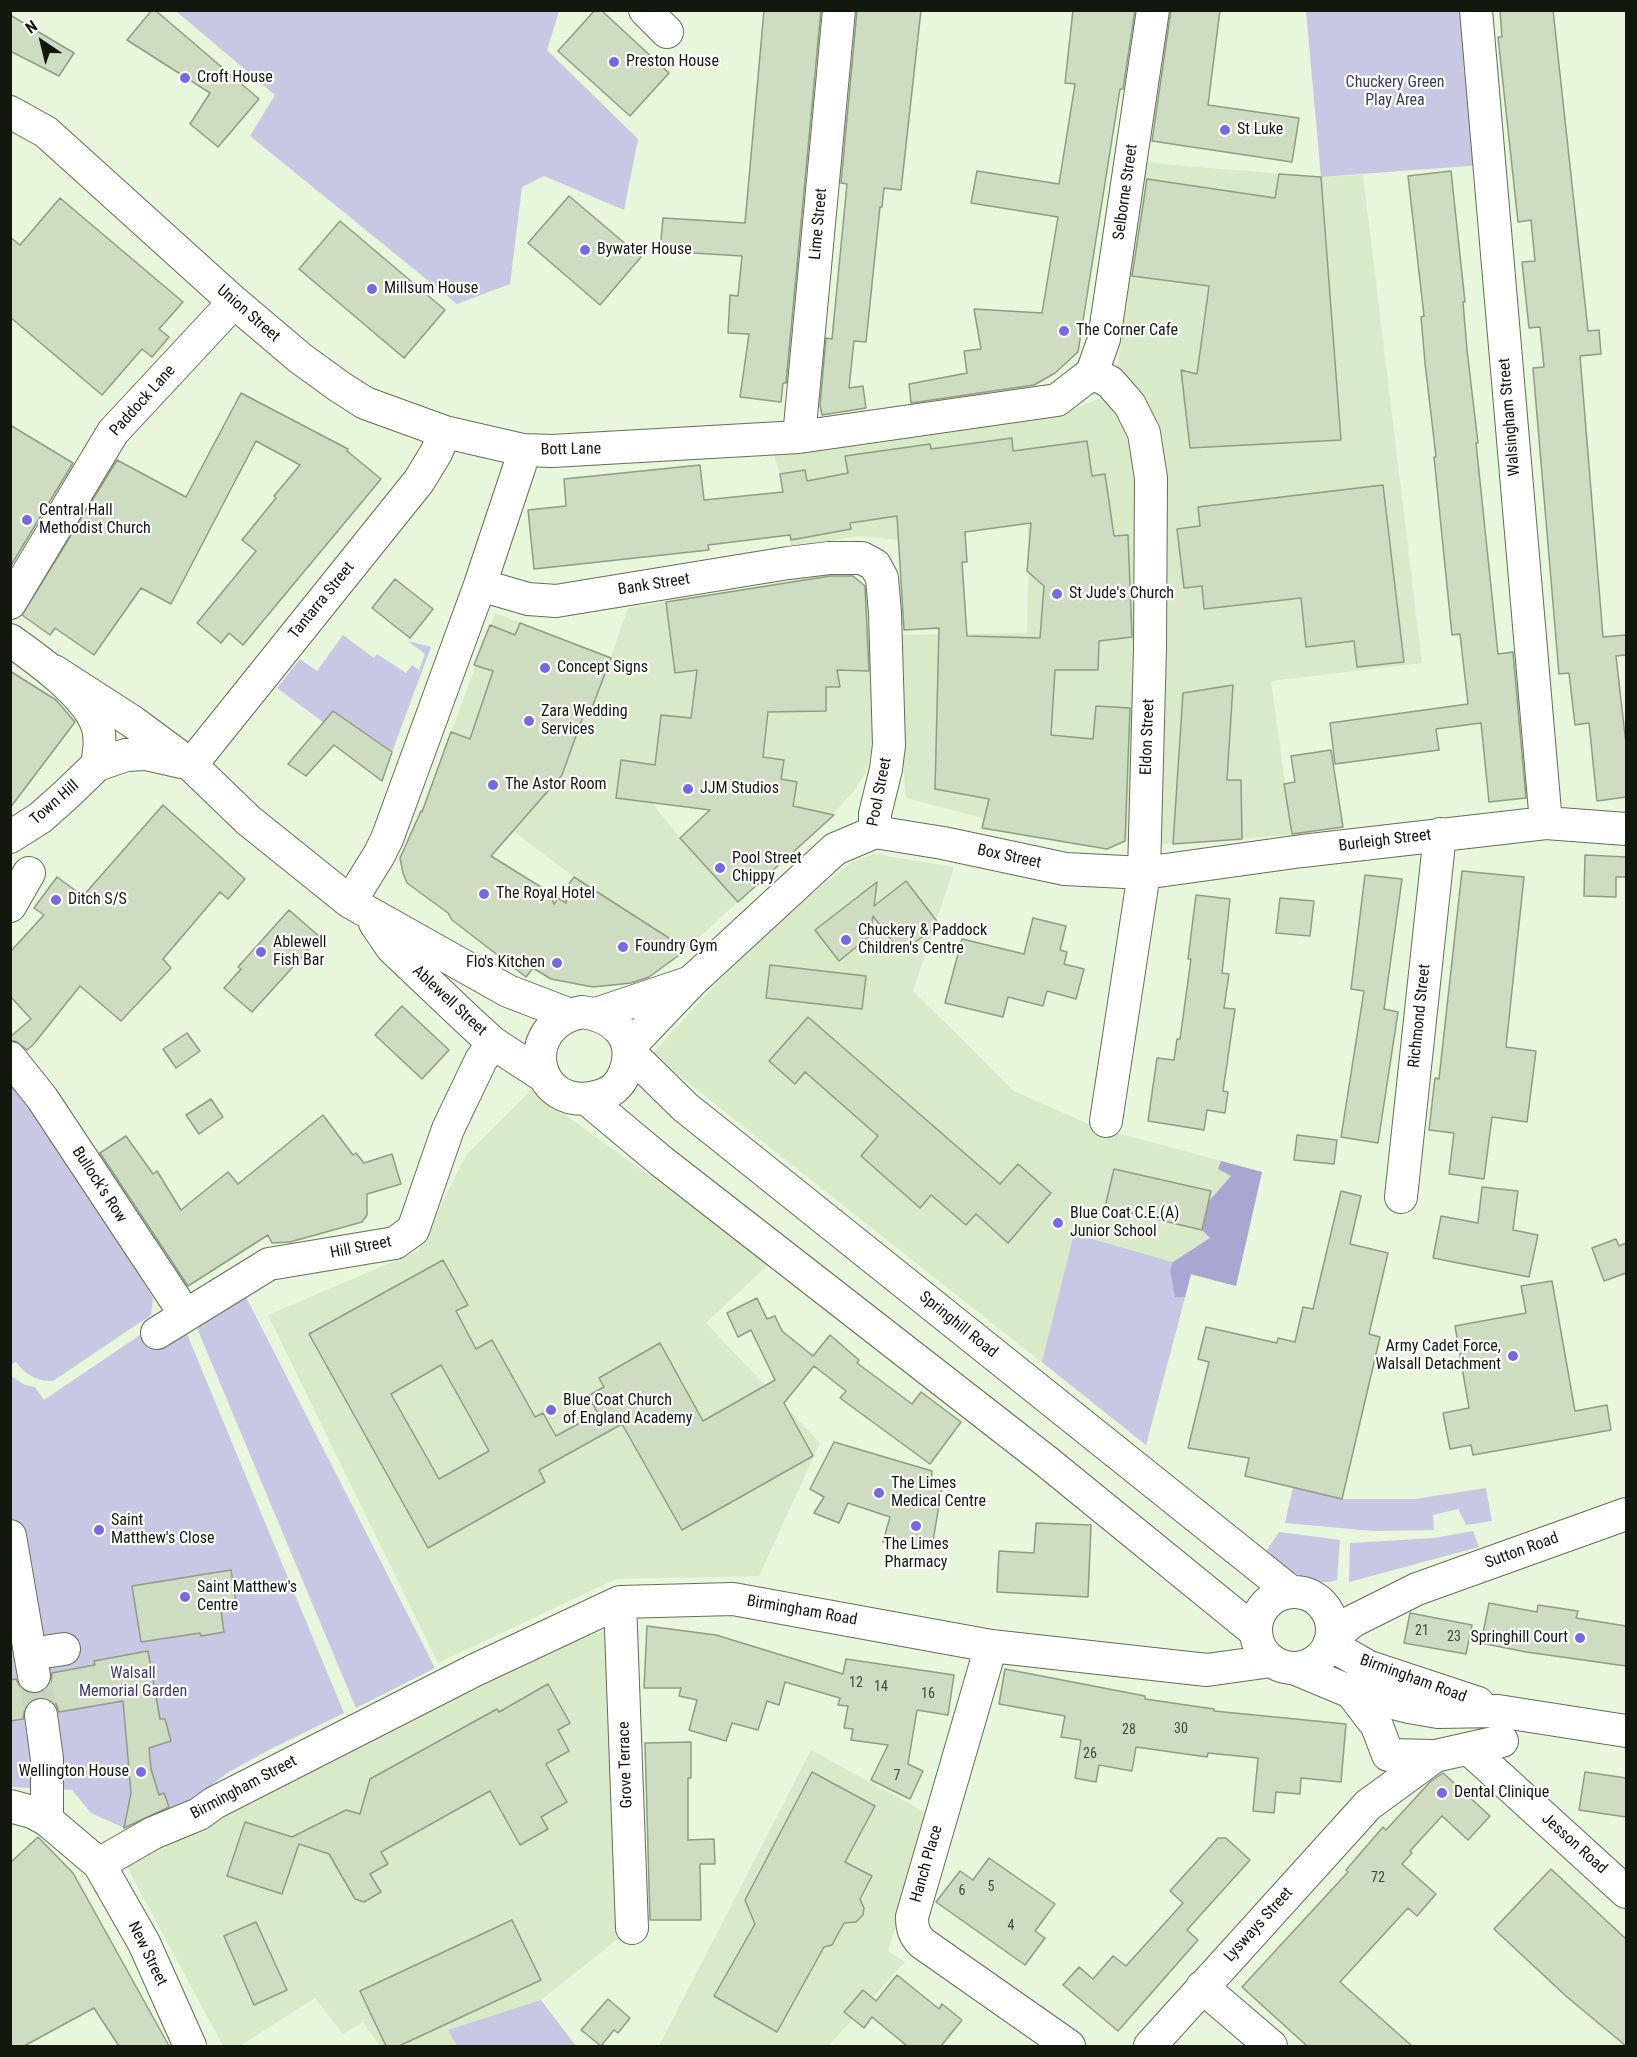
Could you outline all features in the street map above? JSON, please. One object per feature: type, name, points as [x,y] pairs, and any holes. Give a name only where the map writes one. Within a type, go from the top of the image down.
[{"type":"street","points":[[645,10],[668,32]]},
{"type":"street","name":"Lime Street","points":[[799,437],[839,10]]},
{"type":"street","name":"Selborne Street","points":[[1092,373],[1104,339],[1153,10]]},
{"type":"street","name":"Walsingham Street","points":[[1476,10],[1546,823]]},
{"type":"street","name":"Union Street","points":[[10,112],[46,132],[234,302],[300,358],[365,403],[445,432],[523,450]]},
{"type":"street","name":"Paddock Lane","points":[[10,603],[113,432],[234,302]]},
{"type":"street","name":"Bott Lane","points":[[359,908],[387,839],[480,585],[523,450],[575,451],[799,437],[1057,400],[1092,373]]},
{"type":"street","name":"Eldon Street","points":[[1092,373],[1110,382],[1130,405],[1144,433],[1151,478],[1150,648],[1144,873],[1106,1121]]},
{"type":"street","name":"Tantarra Street","points":[[191,765],[419,481],[436,453],[445,432]]},
{"type":"street","name":"Bank Street","points":[[480,585],[528,599],[556,601],[829,558]]},
{"type":"street","name":"Pool Street","points":[[628,1050],[692,981],[835,849],[876,832],[875,814],[886,769],[889,745],[882,578],[874,565],[862,558],[829,558]]},
{"type":"street","name":"Ablewell Street","points":[[10,640],[133,722],[191,765],[248,820],[359,908],[508,991],[582,1014]]},
{"type":"street","name":"Ablewell Street","points":[[54,671],[84,704],[98,728],[100,747],[97,765],[126,755],[146,754],[162,756],[191,765]]},
{"type":"street","name":"Town Hill","points":[[10,837],[40,818],[97,765]]},
{"type":"street","name":"Burleigh Street","points":[[1144,873],[1302,851],[1546,823],[1626,829]]},
{"type":"street","name":"Box Street","points":[[876,832],[943,843],[1065,869],[1144,873]]},
{"type":"street","name":"Richmond Street","points":[[1401,1197],[1440,834]]},
{"type":"street","points":[[10,906],[29,873]]},
{"type":"street","name":"Ablewell Street","points":[[359,908],[392,948],[493,1042],[542,1075]]},
{"type":"street","name":"Pool Street","points":[[582,1014],[692,981]]},
{"type":"street","points":[[582,1014],[606,1018],[618,1028],[625,1038],[628,1050],[627,1068],[619,1083],[605,1095],[588,1100],[572,1099],[562,1095],[542,1075],[540,1059],[543,1040],[555,1023],[582,1014]]},
{"type":"street","name":"Hill Street","points":[[157,1333],[269,1264],[395,1243],[413,1230],[448,1129],[481,1060],[493,1042]]},
{"type":"street","name":"Springhill Road","points":[[628,1050],[685,1107],[1291,1592]]},
{"type":"street","name":"Bullock's Row","points":[[10,1058],[42,1098],[185,1314]]},
{"type":"street","points":[[588,1100],[661,1161],[1046,1461],[1256,1632]]},
{"type":"street","name":"Sutton Road","points":[[1330,1641],[1353,1621],[1417,1589],[1626,1514]]},
{"type":"street","points":[[10,1536],[32,1665],[64,1649]]},
{"type":"street","name":"Sutton Road","points":[[1321,1603],[1417,1589]]},
{"type":"street","points":[[1291,1592],[1310,1595],[1321,1603],[1328,1613],[1332,1626],[1326,1652],[1318,1660],[1305,1667],[1284,1665],[1260,1647],[1256,1632],[1258,1617],[1267,1603],[1291,1592]]},
{"type":"street","name":"Birmingham Road","points":[[358,1729],[475,1670],[620,1602],[733,1599],[991,1646],[1207,1670],[1284,1665],[1351,1692],[1409,1707],[1438,1712],[1498,1711],[1626,1731]]},
{"type":"street","name":"Grove Terrace","points":[[620,1602],[632,1928]]},
{"type":"street","name":"Birmingham Road","points":[[1330,1641],[1369,1667],[1498,1711]]},
{"type":"street","name":"Hanch Place","points":[[991,1646],[912,1917],[912,1924],[916,1936],[922,1943],[1069,2046]]},
{"type":"street","points":[[1351,1692],[1377,1726],[1388,1755]]},
{"type":"street","name":"Jesson Road","points":[[1498,1711],[1509,1728],[1502,1742],[1521,1797]]},
{"type":"street","points":[[41,1715],[47,1759],[47,1820]]},
{"type":"street","name":"Birmingham Street","points":[[99,1864],[153,1833],[199,1814],[214,1803],[358,1729]]},
{"type":"street","name":"Lysways Street","points":[[1368,1805],[1388,1755],[1435,1756],[1502,1742]]},
{"type":"street","name":"Jesson Road","points":[[1469,1749],[1626,1892]]},
{"type":"street","name":"Lysways Street","points":[[1150,2046],[1368,1805],[1435,1756]]},
{"type":"street","points":[[10,1806],[32,1812],[47,1820],[99,1864]]},
{"type":"street","name":"New Street","points":[[99,1864],[144,1943],[190,2046]]},
{"type":"street","points":[[1202,1987],[1271,2046]]},
{"type":"shaded area","points":[[1142,161],[1321,177],[1363,175],[1422,663],[1271,681],[1292,835],[1156,845],[1013,826],[906,798],[892,635],[1027,633],[1029,550],[1027,524],[899,540],[860,536],[791,547],[780,474],[774,455],[1067,412],[1107,395],[1118,361],[1123,330]]},
{"type":"shaded area","points":[[848,571],[873,593],[872,744],[867,770],[854,791],[792,855],[755,815],[652,803],[680,838],[738,902],[682,953],[672,940],[574,877],[513,831],[427,798],[495,613],[611,657],[628,608]]},
{"type":"shaded area","name":"Blue Coat C.E.(A) Junior School","points":[[874,854],[954,867],[913,991],[1014,1091],[1095,1127],[1262,1172],[1236,1286],[1191,1275],[1146,1445],[652,1054],[730,969],[792,910],[852,862]]},
{"type":"shaded area","name":"Blue Coat Church of England Academy","points":[[531,1090],[770,1263],[706,1323],[820,1443],[759,1576],[616,1579],[438,1663],[268,1315],[418,1251],[466,1155]]},
{"type":"shaded area","points":[[1221,1161],[1262,1172],[1236,1286],[1191,1274],[1185,1297],[1175,1297],[1170,1270],[1173,1262],[1210,1238],[1202,1230],[1209,1201],[1231,1176],[1218,1169]]},
{"type":"shaded area","points":[[609,1629],[619,1938],[541,2000],[449,2030],[457,2046],[380,2046],[363,2022],[343,2034],[315,1998],[240,2046],[223,2046],[126,1865],[545,1653]]},
{"type":"shaded area","points":[[811,1750],[930,1815],[888,1951],[905,1962],[828,2046],[659,2046]]},
{"type":"green space","points":[[176,11],[559,11],[547,50],[638,139],[624,210],[544,176],[522,187],[510,284],[457,304],[250,136],[275,95]]},
{"type":"green space","name":"Chuckery Green Play Area","points":[[1306,11],[1468,11],[1482,165],[1321,177]]},
{"type":"green space","points":[[343,635],[374,658],[377,654],[406,673],[412,665],[419,670],[425,654],[408,641],[431,647],[392,752],[333,711],[323,722],[277,688],[300,659],[317,671]]},
{"type":"green space","points":[[10,1079],[68,1160],[153,1298],[151,1315],[53,1381],[37,1379],[27,1374],[16,1362],[11,1364]]},
{"type":"green space","points":[[1074,1234],[1173,1262],[1191,1274],[1146,1445],[1042,1362]]},
{"type":"green space","points":[[245,1295],[435,1668],[356,1708],[197,1328]]},
{"type":"green space","name":"Walsall Memorial Garden","points":[[149,1329],[187,1334],[344,1713],[227,1773],[191,1802],[124,1828],[91,1813],[72,1790],[11,1787],[11,1376],[25,1385],[35,1387],[44,1400]]},
{"type":"green space","points":[[1293,1487],[1342,1499],[1415,1499],[1486,1488],[1492,1521],[1466,1525],[1458,1509],[1433,1515],[1434,1530],[1373,1531],[1285,1523]]},
{"type":"green space","points":[[1473,1531],[1479,1547],[1349,1582],[1350,1543],[1434,1538]]},
{"type":"green space","points":[[1279,1532],[1340,1540],[1337,1580],[1317,1582],[1308,1579],[1289,1570],[1265,1553]]},
{"type":"green space","points":[[541,2000],[576,2046],[457,2046],[448,2030]]},
{"type":"building","name":"Croft House","points":[[152,10],[155,10],[259,99],[218,147],[190,124],[210,93],[127,40]]},
{"type":"building","name":"Preston House","points":[[595,10],[601,10],[669,73],[630,116],[558,51]]},
{"type":"building","points":[[764,10],[821,10],[786,383],[783,383],[781,402],[740,397],[749,334],[728,333],[730,295],[738,296],[742,256],[660,251],[663,218],[745,223]]},
{"type":"building","points":[[857,10],[921,10],[901,190],[884,188],[866,342],[854,341],[849,388],[863,386],[866,408],[822,415],[820,405],[826,338],[832,339],[847,184],[841,183]]},
{"type":"building","points":[[1073,10],[1135,10],[1123,89],[1120,89],[1078,352],[1055,373],[1034,385],[911,403],[909,384],[967,373],[964,351],[981,349],[974,309],[1042,313],[1058,217],[971,203],[977,171],[1059,184],[1075,84],[1065,83]]},
{"type":"building","name":"St Luke","points":[[1171,10],[1220,10],[1208,105],[1299,118],[1292,162],[1152,141]]},
{"type":"building","points":[[1500,10],[1553,10],[1588,331],[1599,330],[1601,354],[1580,356],[1603,637],[1626,635],[1626,655],[1616,656],[1626,744],[1626,797],[1597,801],[1589,723],[1575,725],[1569,673],[1559,674],[1533,368],[1544,367],[1540,327],[1529,328],[1522,262],[1535,261],[1531,220],[1518,222],[1498,37],[1502,37]]},
{"type":"building","points":[[10,15],[74,53],[59,76],[10,51]]},
{"type":"building","points":[[1451,171],[1498,654],[1513,652],[1526,798],[1489,802],[1481,723],[1436,729],[1439,750],[1335,764],[1330,723],[1468,704],[1460,634],[1452,635],[1425,363],[1421,317],[1424,316],[1408,176]]},
{"type":"building","points":[[1279,174],[1321,177],[1341,440],[1190,448],[1181,370],[1197,374],[1209,286],[1132,276],[1147,179],[1275,198]]},
{"type":"building","name":"Bywater House","points":[[569,196],[641,257],[600,305],[528,243]]},
{"type":"building","points":[[60,198],[183,302],[159,329],[169,337],[152,357],[142,349],[102,395],[10,317],[10,237],[20,245]]},
{"type":"building","name":"Millsum House","points":[[340,221],[445,310],[404,358],[299,269]]},
{"type":"building","points":[[241,393],[348,449],[347,451],[381,479],[243,645],[229,633],[221,643],[197,623],[256,551],[242,540],[300,465],[256,441],[171,604],[141,588],[94,655],[55,628],[50,635],[22,615],[117,460],[186,497]]},
{"type":"building","name":"Central Hall Methodist Church","points":[[10,425],[73,463],[10,567]]},
{"type":"building","points":[[1012,438],[1013,451],[1087,441],[1092,476],[1105,474],[1114,536],[1128,535],[1132,637],[1099,641],[1098,670],[1055,670],[1051,735],[1093,739],[1096,706],[1130,708],[1125,841],[1107,849],[982,828],[989,799],[935,789],[939,628],[904,630],[897,516],[850,523],[851,529],[791,540],[790,535],[708,545],[709,550],[534,569],[528,510],[566,506],[564,479],[700,465],[704,500],[783,492],[780,474],[805,470],[807,481],[848,473],[845,456],[930,444],[931,449]],"holes":[[[1031,523],[1027,571],[1044,586],[1040,638],[967,636],[962,562],[967,562],[965,532]]]},
{"type":"building","points":[[1383,485],[1404,662],[1357,667],[1354,641],[1306,647],[1301,598],[1204,609],[1202,586],[1184,588],[1177,529],[1200,526],[1198,507]]},
{"type":"building","points":[[830,576],[853,576],[865,586],[869,671],[837,670],[840,687],[826,687],[826,711],[768,712],[763,757],[784,760],[781,779],[797,782],[793,806],[834,815],[738,902],[680,838],[710,810],[616,798],[621,760],[655,765],[661,715],[691,718],[697,670],[675,673],[666,602]]},
{"type":"building","points":[[395,579],[433,609],[410,638],[372,608]]},
{"type":"building","points":[[520,623],[611,658],[591,710],[586,708],[562,775],[491,856],[549,892],[554,904],[558,898],[566,903],[566,888],[574,877],[672,940],[682,953],[649,977],[631,983],[593,987],[551,979],[533,968],[526,977],[452,920],[448,913],[407,883],[403,873],[400,858],[422,812],[451,732],[470,739],[493,671],[474,665],[490,625],[515,635]]},
{"type":"building","points":[[10,671],[56,700],[75,722],[10,808]]},
{"type":"building","points":[[1233,685],[1227,780],[1241,780],[1242,839],[1173,844],[1183,693]]},
{"type":"building","points":[[333,711],[392,752],[382,781],[334,745],[306,776],[288,764]]},
{"type":"building","points":[[1331,750],[1343,827],[1292,834],[1284,784],[1295,782],[1291,756]]},
{"type":"building","points":[[163,805],[245,879],[228,899],[220,892],[163,959],[171,968],[121,1021],[80,986],[27,1050],[17,1042],[10,1040],[10,1037],[31,1019],[10,996],[10,952],[44,915],[34,908],[57,877],[83,896]]},
{"type":"building","points":[[1585,855],[1626,857],[1626,877],[1616,877],[1616,897],[1584,896]]},
{"type":"building","points":[[1462,871],[1524,877],[1506,1047],[1536,1051],[1527,1122],[1492,1117],[1484,1179],[1449,1174],[1454,1133],[1429,1130],[1435,1078],[1439,1079]]},
{"type":"building","points":[[1365,875],[1402,879],[1384,1009],[1398,1012],[1378,1143],[1341,1137],[1364,991],[1351,989]]},
{"type":"building","points":[[906,881],[939,924],[901,953],[873,916],[870,936],[839,961],[815,930],[877,882],[874,906]]},
{"type":"building","points":[[1196,895],[1230,899],[1222,973],[1229,974],[1224,1008],[1235,1009],[1223,1091],[1228,1092],[1225,1113],[1207,1110],[1204,1130],[1148,1121],[1157,1058],[1174,1060],[1177,1039],[1180,1039],[1191,959],[1188,959]]},
{"type":"building","points":[[1280,898],[1314,901],[1310,936],[1276,933]]},
{"type":"building","points":[[289,910],[320,937],[252,1012],[224,988],[241,969],[238,967]]},
{"type":"building","points":[[1033,918],[1066,926],[1060,950],[1067,952],[1064,964],[1084,969],[1076,999],[1047,991],[1043,1006],[1008,997],[1003,1017],[945,1003],[962,939],[1024,954]]},
{"type":"building","points":[[770,965],[866,976],[862,1009],[766,998]]},
{"type":"building","points":[[402,1006],[449,1050],[422,1079],[375,1035]]},
{"type":"building","points":[[808,1017],[1000,1184],[1018,1164],[1051,1193],[1008,1243],[976,1214],[966,1225],[931,1195],[920,1208],[861,1156],[878,1136],[805,1072],[795,1084],[769,1061]]},
{"type":"building","points":[[187,1033],[200,1051],[176,1068],[163,1049]]},
{"type":"building","points":[[211,1099],[223,1117],[199,1134],[186,1115]]},
{"type":"building","points":[[323,1115],[353,1155],[356,1153],[364,1163],[392,1154],[401,1184],[367,1194],[367,1215],[362,1222],[290,1242],[272,1243],[268,1235],[188,1286],[100,1153],[126,1136],[153,1174],[157,1171],[181,1210],[228,1172],[238,1184]]},
{"type":"building","points":[[1297,1135],[1337,1140],[1334,1164],[1294,1160]]},
{"type":"building","points":[[1114,1169],[1211,1191],[1202,1230],[1105,1207]]},
{"type":"building","points":[[1482,1187],[1518,1191],[1513,1230],[1538,1235],[1529,1277],[1433,1258],[1441,1216],[1478,1223]]},
{"type":"building","points":[[1341,1191],[1361,1196],[1350,1244],[1388,1253],[1369,1334],[1380,1337],[1342,1499],[1245,1476],[1249,1458],[1188,1448],[1209,1362],[1198,1359],[1206,1327],[1277,1343],[1278,1338],[1295,1342],[1303,1307],[1313,1309]]},
{"type":"building","points":[[1616,1239],[1619,1246],[1626,1243],[1626,1273],[1604,1281],[1592,1248]]},
{"type":"building","points":[[443,1260],[468,1305],[456,1311],[476,1349],[492,1340],[535,1417],[543,1413],[556,1436],[598,1413],[588,1396],[604,1387],[599,1378],[660,1343],[703,1421],[775,1380],[751,1330],[738,1337],[727,1313],[757,1298],[767,1319],[775,1316],[782,1331],[813,1356],[830,1335],[859,1360],[857,1363],[912,1404],[921,1392],[961,1422],[930,1464],[840,1398],[846,1391],[814,1366],[784,1403],[813,1456],[682,1530],[622,1424],[539,1470],[545,1482],[428,1548],[309,1334]],"holes":[[[441,1365],[489,1451],[439,1479],[391,1394]]]},
{"type":"building","name":"Army Cadet Force, Walsall Detachment","points":[[1552,1281],[1575,1411],[1607,1405],[1611,1430],[1473,1455],[1471,1445],[1450,1449],[1443,1413],[1469,1408],[1455,1326],[1526,1313],[1521,1286]]},
{"type":"building","name":"The Limes Medical Centre","points":[[834,1442],[932,1471],[931,1485],[942,1487],[932,1547],[883,1542],[890,1517],[848,1503],[839,1523],[814,1513],[824,1497],[810,1489]]},
{"type":"building","points":[[1036,1523],[1091,1525],[1088,1597],[997,1592],[999,1551],[1034,1553]]},
{"type":"building","name":"Saint Matthew's Centre","points":[[231,1570],[237,1609],[221,1611],[224,1632],[201,1636],[200,1633],[141,1642],[132,1586]]},
{"type":"building","name":"Springhill Court","points":[[1489,1603],[1537,1612],[1538,1605],[1578,1611],[1576,1618],[1626,1626],[1626,1666],[1526,1652],[1481,1643]]},
{"type":"building","points":[[1410,1613],[1472,1625],[1466,1654],[1404,1643]]},
{"type":"building","points":[[647,1626],[716,1635],[843,1674],[846,1659],[954,1675],[948,1715],[917,1710],[908,1764],[923,1771],[910,1799],[871,1780],[888,1745],[851,1740],[853,1729],[844,1728],[848,1706],[838,1705],[840,1698],[785,1682],[779,1705],[767,1701],[758,1730],[732,1723],[726,1741],[689,1730],[697,1700],[679,1696],[681,1688],[644,1688]]},
{"type":"building","points":[[148,1651],[160,1719],[165,1719],[171,1741],[149,1748],[151,1769],[159,1795],[164,1793],[169,1807],[124,1828],[131,1793],[123,1701],[59,1712],[56,1704],[38,1697],[30,1700],[25,1708],[23,1719],[10,1721],[10,1680],[16,1679],[27,1693],[38,1694],[51,1683],[52,1673],[95,1665],[94,1661]]},
{"type":"building","points":[[1005,1669],[1145,1696],[1145,1699],[1214,1709],[1214,1711],[1346,1724],[1341,1782],[1301,1778],[1300,1794],[1276,1792],[1274,1813],[1253,1811],[1258,1758],[1208,1753],[1207,1757],[1136,1747],[1132,1771],[1099,1765],[1096,1782],[1075,1778],[1081,1740],[1061,1737],[1065,1716],[999,1704]]},
{"type":"building","points":[[548,1684],[570,1723],[558,1730],[569,1751],[546,1764],[567,1802],[541,1817],[548,1829],[520,1845],[490,1791],[381,1852],[388,1864],[370,1874],[381,1892],[364,1902],[355,1899],[329,1854],[299,1844],[282,1894],[227,1876],[245,1822],[292,1837],[346,1810],[360,1814],[370,1779],[497,1709],[499,1712]]},
{"type":"building","points":[[691,1742],[691,1778],[688,1778],[688,1840],[714,1839],[715,1864],[700,1864],[701,1920],[650,1920],[645,1743]]},
{"type":"building","points":[[812,1772],[875,1806],[845,1862],[872,1876],[860,1899],[864,1908],[863,1915],[856,1922],[844,1923],[832,1945],[824,1947],[777,2032],[714,1996],[755,1924],[745,1900]]},
{"type":"building","points":[[1585,1772],[1626,1778],[1626,1817],[1579,1810]]},
{"type":"building","points":[[1443,1773],[1490,1816],[1468,1840],[1442,1816],[1410,1851],[1412,1853],[1402,1864],[1436,1894],[1417,1916],[1408,1908],[1340,1982],[1412,2046],[1307,2046],[1242,1987],[1348,1872],[1346,1870],[1383,1827],[1386,1830],[1430,1782]]},
{"type":"building","points":[[38,1837],[73,1873],[169,2046],[119,2046],[94,2008],[24,2046],[10,2046],[10,1863]]},
{"type":"building","points":[[1218,1838],[1226,1838],[1250,1860],[1187,1930],[1198,1940],[1118,2031],[1063,1985],[1079,1967],[1093,1979],[1113,1956],[1126,1966],[1183,1903],[1170,1891]]},
{"type":"building","points":[[989,1858],[1055,1904],[1035,1931],[1045,1938],[1025,1965],[936,1902],[960,1871],[973,1880]]},
{"type":"building","points":[[1551,1869],[1626,1939],[1626,2046],[1567,1997],[1494,1929]]},
{"type":"building","points":[[512,1920],[541,1980],[399,2046],[386,2046],[360,1991]]},
{"type":"building","points":[[256,1922],[287,1990],[254,2005],[224,1936]]},
{"type":"building","points":[[897,1975],[939,2009],[942,2004],[962,2020],[941,2046],[907,2046],[872,2017],[864,2028],[844,2012],[863,1990],[876,2001]]},
{"type":"building","points":[[608,1999],[630,2018],[618,2033],[614,2030],[601,2046],[581,2030]]},
{"type":"tunnel","points":[[34,1676],[41,1715]]},
{"type":"place","name":"Preston House","points":[[614,62]]},
{"type":"place","name":"Croft House","points":[[185,78]]},
{"type":"place","name":"St Luke","points":[[1225,130]]},
{"type":"place","name":"Bywater House","points":[[585,250]]},
{"type":"place","name":"Millsum House","points":[[372,289]]},
{"type":"place","name":"The Corner Cafe","points":[[1064,331]]},
{"type":"place","name":"Central Hall Methodist Church","points":[[27,520]]},
{"type":"place","name":"St Jude's Church","points":[[1057,594]]},
{"type":"place","name":"Concept Signs","points":[[545,668]]},
{"type":"place","name":"Zara Wedding Services","points":[[529,721]]},
{"type":"place","name":"The Astor Room","points":[[493,785]]},
{"type":"place","name":"JJM Studios","points":[[688,789]]},
{"type":"place","name":"Pool Street Chippy","points":[[720,868]]},
{"type":"place","name":"The Royal Hotel","points":[[484,894]]},
{"type":"place","name":"Ditch S/S","points":[[56,900]]},
{"type":"place","name":"Chuckery & Paddock Children's Centre","points":[[846,940]]},
{"type":"place","name":"Foundry Gym","points":[[623,947]]},
{"type":"place","name":"Ablewell Fish Bar","points":[[261,952]]},
{"type":"place","name":"Flo's Kitchen","points":[[557,963]]},
{"type":"place","name":"Blue Coat C.E.(A) Junior School","points":[[1058,1223]]},
{"type":"place","name":"Army Cadet Force, Walsall Detachment","points":[[1513,1356]]},
{"type":"place","name":"Blue Coat Church of England Academy","points":[[551,1410]]},
{"type":"place","name":"The Limes Medical Centre","points":[[879,1493]]},
{"type":"place","name":"The Limes Pharmacy","points":[[916,1526]]},
{"type":"place","name":"Saint Matthew's Close","points":[[99,1530]]},
{"type":"place","name":"Saint Matthew's Centre","points":[[185,1597]]},
{"type":"place","name":"Springhill Court","points":[[1580,1638]]},
{"type":"place","name":"Wellington House","points":[[141,1772]]},
{"type":"place","name":"Dental Clinique","points":[[1442,1793]]}]
